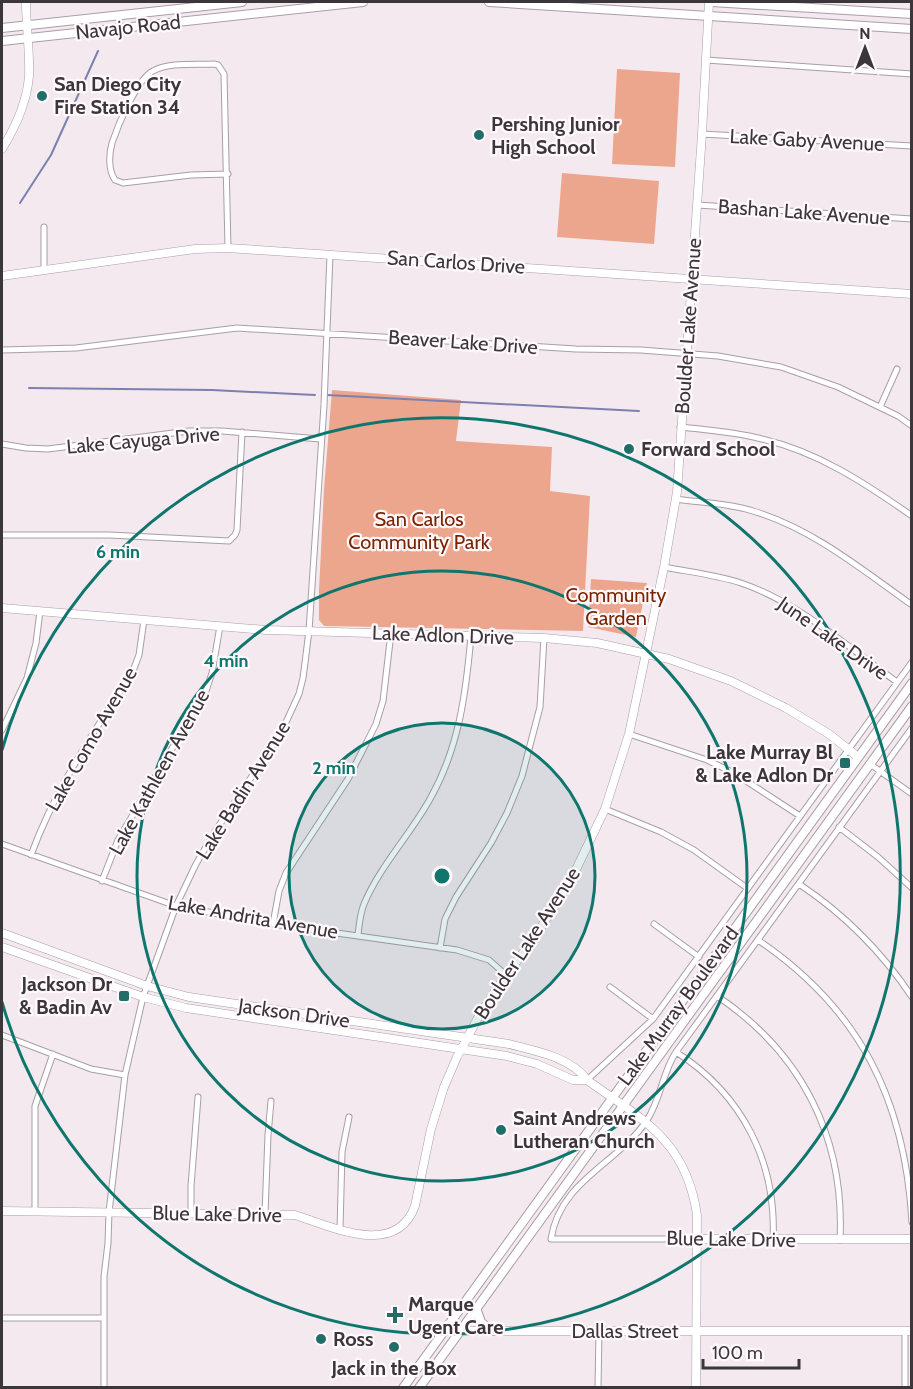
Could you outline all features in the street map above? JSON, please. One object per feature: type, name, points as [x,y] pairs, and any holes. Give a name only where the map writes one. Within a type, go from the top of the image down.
[{"type":"main road","name":"Navajo Road","points":[[2,28],[242,2]]},
{"type":"main road","name":"Navajo Road","points":[[2,41],[363,2]]},
{"type":"main road","points":[[489,2],[912,28]]},
{"type":"main road","points":[[710,2],[912,14]]},
{"type":"main road","name":"Lake Murray Boulevard","points":[[403,1388],[912,683]]},
{"type":"main road","name":"Lake Murray Boulevard","points":[[419,1388],[912,706]]},
{"type":"main road","points":[[870,741],[870,764]]},
{"type":"main road","points":[[857,781],[858,757]]},
{"type":"main road","points":[[476,1308],[481,1322],[492,1330]]},
{"type":"street","points":[[2,149],[20,112],[29,77],[26,2]]},
{"type":"street","name":"Boulder Lake Avenue","points":[[416,1206],[430,1129],[444,1087],[461,1049],[480,1014],[533,940],[570,882],[605,809],[629,734],[676,499],[710,2]]},
{"type":"street","points":[[706,60],[912,74]]},
{"type":"street","points":[[228,174],[191,175],[123,183],[115,180],[111,171],[111,144],[136,89],[145,77],[154,70],[165,67],[214,64],[218,65],[224,74],[228,174],[228,248]]},
{"type":"street","name":"Lake Gaby Avenue","points":[[702,134],[912,146]]},
{"type":"street","name":"Bashan Lake Avenue","points":[[697,205],[912,219]]},
{"type":"street","points":[[44,227],[44,270]]},
{"type":"street","name":"San Carlos Drive","points":[[2,276],[195,249],[228,248],[912,294]]},
{"type":"street","name":"Lake Badin Avenue","points":[[104,1388],[104,1277],[109,1212],[125,1075],[143,998],[176,906],[196,864],[216,830],[281,734],[299,694],[309,630],[324,405],[330,255]]},
{"type":"street","name":"Beaver Lake Drive","points":[[2,350],[76,348],[237,328],[578,350],[686,353],[746,360],[781,367],[838,387],[880,407],[912,426]]},
{"type":"street","points":[[880,407],[897,369]]},
{"type":"street","points":[[680,427],[760,438],[797,449],[864,483],[912,516]]},
{"type":"street","name":"Lake Cayuga Drive","points":[[2,444],[27,448],[48,448],[189,431],[242,432],[320,439]]},
{"type":"street","points":[[2,535],[109,535],[229,541],[237,530],[242,432]]},
{"type":"street","points":[[676,499],[729,505],[754,511],[797,528],[832,548],[912,605]]},
{"type":"street","name":"June Lake Drive","points":[[664,567],[727,579],[775,597],[897,682]]},
{"type":"street","name":"Lake Adlon Drive","points":[[2,608],[266,630],[544,638],[597,643],[699,669],[750,690],[806,720],[849,748],[858,757]]},
{"type":"street","points":[[2,730],[27,678],[36,643],[40,611]]},
{"type":"street","name":"Lake Como Avenue","points":[[31,855],[64,780],[133,671],[139,655],[144,620]]},
{"type":"street","name":"Lake Kathleen Avenue","points":[[102,880],[118,840],[206,691],[212,673],[220,626]]},
{"type":"street","points":[[273,924],[279,891],[286,873],[348,779],[376,724],[385,690],[391,633]]},
{"type":"street","points":[[358,935],[361,913],[372,887],[429,801],[451,750],[465,701],[471,636]]},
{"type":"street","points":[[440,948],[445,919],[507,813],[522,776],[540,707],[544,638]]},
{"type":"street","name":"Lake Murray Boulevard","points":[[587,1080],[653,1018],[912,662]]},
{"type":"street","name":"Lake Murray Boulevard","points":[[551,1239],[554,1222],[583,1181],[636,1134],[646,1122],[655,1105],[668,1064],[675,1052],[912,728]]},
{"type":"street","points":[[629,734],[707,760],[734,773],[800,816]]},
{"type":"street","points":[[870,764],[912,794]]},
{"type":"street","points":[[605,809],[661,832],[694,850],[747,888]]},
{"type":"street","points":[[838,828],[878,857],[912,888]]},
{"type":"street","name":"Lake Andrita Avenue","points":[[2,844],[176,906],[273,924],[457,950],[482,956],[506,975]]},
{"type":"street","points":[[799,884],[831,908],[866,940],[912,997]]},
{"type":"street","points":[[654,924],[699,957]]},
{"type":"street","name":"Jackson Drive","points":[[2,933],[147,986],[211,1001],[509,1044],[560,1060],[580,1070],[587,1080],[646,1122],[671,1147],[686,1173],[695,1203],[697,1239],[696,1388]]},
{"type":"street","points":[[758,940],[799,971],[823,995],[845,1021],[872,1064],[890,1104],[903,1147],[909,1181],[912,1222]]},
{"type":"street","name":"Jackson Drive","points":[[2,947],[143,998],[227,1015],[528,1061],[573,1080],[587,1080]]},
{"type":"street","points":[[610,987],[653,1018]]},
{"type":"street","points":[[717,996],[742,1014],[771,1041],[795,1071],[812,1098],[830,1143],[837,1175],[841,1207],[840,1240]]},
{"type":"street","points":[[2,1035],[91,1069],[125,1075]]},
{"type":"street","points":[[675,1052],[698,1067],[717,1085],[735,1105],[749,1127],[768,1175],[774,1214],[773,1240]]},
{"type":"street","points":[[35,1211],[35,1106],[53,1054]]},
{"type":"street","points":[[191,1214],[198,1097]]},
{"type":"street","points":[[265,1214],[267,1135],[271,1101]]},
{"type":"street","points":[[340,1229],[342,1152],[350,1117]]},
{"type":"street","name":"Blue Lake Drive","points":[[2,1211],[295,1215],[370,1236],[388,1234],[404,1225],[416,1206]]},
{"type":"street","name":"Blue Lake Drive","points":[[551,1239],[912,1239]]},
{"type":"street","points":[[2,1318],[103,1318]]},
{"type":"street","name":"Dallas Street","points":[[447,1325],[459,1331],[908,1330]]},
{"type":"street","points":[[905,1388],[908,1330]]},
{"type":"street","points":[[598,1388],[599,1331]]},
{"type":"green space","points":[[617,69],[680,73],[675,167],[612,164]]},
{"type":"green space","points":[[562,173],[659,181],[654,244],[557,237]]},
{"type":"green space","name":"San Carlos Community Park","points":[[332,390],[461,400],[456,441],[552,447],[550,491],[590,496],[583,631],[324,626],[319,620],[319,590]]},
{"type":"green space","name":"Community Garden","points":[[591,579],[647,583],[636,637],[588,627]]},
{"type":"waterway","points":[[20,203],[51,155],[98,51]]},
{"type":"waterway","points":[[29,388],[212,390],[315,395]]},
{"type":"waterway","points":[[327,395],[639,411]]},
{"type":"place","name":"San Diego City Fire Station 34","points":[[42,96]]},
{"type":"place","name":"Pershing Junior High School","points":[[479,135]]},
{"type":"place","name":"Forward School","points":[[629,449]]},
{"type":"place","name":"Lake Murray Bl & Lake Adlon Dr","points":[[845,763]]},
{"type":"place","name":"Jackson Dr & Badin Av","points":[[124,996]]},
{"type":"place","name":"Saint Andrews Lutheran Church","points":[[501,1130]]},
{"type":"place","name":"Marque Ugent Care","points":[[395,1315]]},
{"type":"place","name":"Ross","points":[[321,1339]]},
{"type":"place","name":"Jack in the Box","points":[[394,1347]]}]
